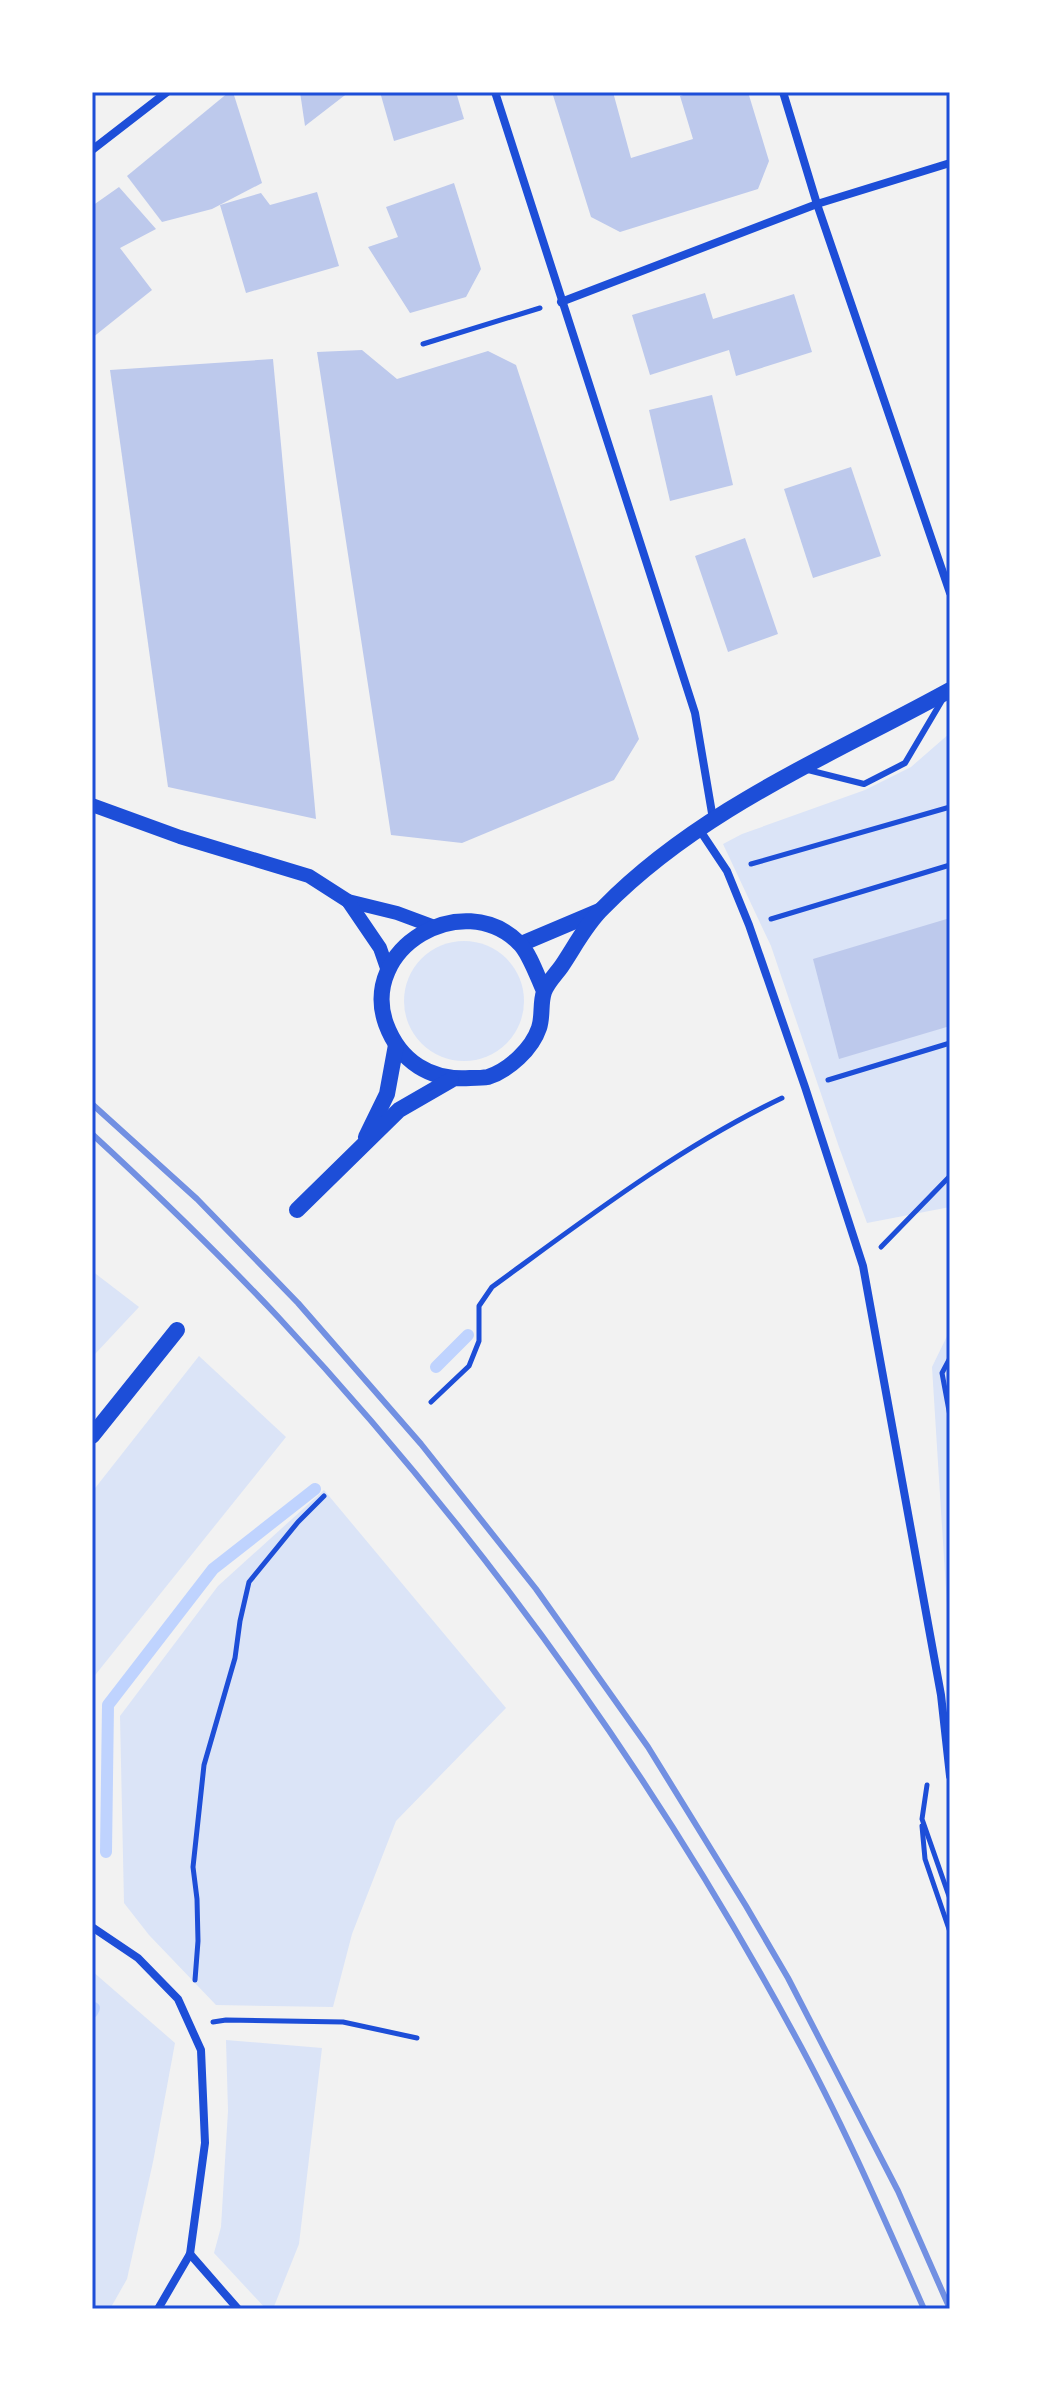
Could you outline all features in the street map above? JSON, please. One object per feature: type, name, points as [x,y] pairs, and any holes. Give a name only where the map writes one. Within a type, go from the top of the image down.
[{"type":"main road","points":[[544,991],[521,944],[495,926],[463,920],[432,926],[406,944],[388,971],[383,996],[385,1021],[396,1045],[411,1061],[430,1073],[451,1080],[488,1077],[519,1058],[539,1028],[544,991],[600,910],[653,861],[706,824],[800,768],[949,691]]},
{"type":"main road","points":[[521,944],[600,910]]},
{"type":"main road","points":[[360,1149],[387,1094],[396,1045]]},
{"type":"main road","points":[[297,1210],[399,1110],[451,1080]]},
{"type":"main road","points":[[92,1436],[177,1330]]},
{"type":"street","points":[[92,150],[167,92]]},
{"type":"street","points":[[495,92],[695,713],[706,824],[749,925],[863,1266],[946,1693],[950,1775]]},
{"type":"street","points":[[783,92],[817,204],[950,593]]},
{"type":"street","points":[[561,302],[817,204],[950,163]]},
{"type":"street","points":[[92,805],[180,837],[309,876],[348,901],[397,913],[432,926]]},
{"type":"street","points":[[348,901],[380,948],[388,971]]},
{"type":"street","points":[[92,1927],[138,1958],[178,1999],[201,2050],[205,2143],[190,2254],[158,2309]]},
{"type":"street","points":[[190,2254],[238,2309]]},
{"type":"lane","points":[[800,768],[864,784],[905,763],[949,691]]},
{"type":"path","points":[[423,344],[561,302]]},
{"type":"path","points":[[727,871],[950,807]]},
{"type":"path","points":[[749,925],[950,865]]},
{"type":"path","points":[[431,1402],[469,1366],[479,1341],[479,1306],[492,1287],[598,1212],[724,1128],[805,1087],[950,1043]]},
{"type":"path","points":[[863,1266],[950,1176]]},
{"type":"path","points":[[950,1358],[942,1373],[950,1416]]},
{"type":"path","points":[[178,1999],[196,1979],[198,1927],[193,1867],[204,1765],[235,1658],[249,1582],[298,1522],[324,1496]]},
{"type":"path","points":[[950,1775],[928,1783],[922,1819],[925,1859],[950,1932]]},
{"type":"path","points":[[922,1819],[950,1899]]},
{"type":"path","points":[[192,2026],[226,2020],[329,2021],[417,2038]]},
{"type":"shaded area","points":[[950,733],[950,1207],[867,1223],[771,946],[723,844],[742,834],[865,790],[911,767]]},
{"type":"shaded area","points":[[464,941],[487,946],[506,959],[519,978],[524,1001],[519,1024],[506,1043],[487,1056],[464,1061],[441,1056],[422,1043],[409,1024],[404,1001],[409,978],[422,959],[441,946]]},
{"type":"shaded area","points":[[92,1271],[139,1307],[95,1354],[92,1351]]},
{"type":"shaded area","points":[[950,1330],[950,1638],[949,1638],[932,1367]]},
{"type":"shaded area","points":[[199,1356],[286,1437],[92,1679],[92,1492]]},
{"type":"shaded area","points":[[324,1490],[506,1708],[396,1821],[352,1934],[333,2007],[216,2005],[149,1935],[124,1903],[120,1716],[218,1586]]},
{"type":"shaded area","points":[[92,1971],[175,2043],[127,2279],[110,2309],[92,2309]]},
{"type":"shaded area","points":[[226,2040],[322,2048],[299,2244],[273,2309],[266,2309],[214,2253],[221,2227],[228,2111]]},
{"type":"building","points":[[229,92],[233,92],[262,183],[212,209],[162,222],[127,176]]},
{"type":"building","points":[[300,92],[349,92],[305,126]]},
{"type":"building","points":[[380,92],[456,92],[464,119],[394,141]]},
{"type":"building","points":[[552,92],[613,92],[631,158],[693,139],[680,96],[693,92],[748,92],[769,161],[758,189],[620,232],[591,217]]},
{"type":"building","points":[[454,183],[481,269],[466,297],[410,313],[368,247],[398,237],[386,207]]},
{"type":"building","points":[[119,187],[156,229],[120,248],[152,290],[92,338],[92,206]]},
{"type":"building","points":[[317,192],[339,266],[246,293],[220,205],[261,193],[270,205]]},
{"type":"building","points":[[705,293],[713,319],[794,294],[812,352],[736,376],[729,350],[650,375],[632,315]]},
{"type":"building","points":[[362,350],[397,379],[488,351],[516,365],[639,739],[614,780],[462,843],[391,835],[317,352]]},
{"type":"building","points":[[273,359],[316,819],[168,787],[110,370]]},
{"type":"building","points":[[712,395],[733,485],[670,501],[649,410]]},
{"type":"building","points":[[851,467],[881,556],[813,578],[784,489]]},
{"type":"building","points":[[745,538],[778,634],[728,652],[695,556]]},
{"type":"building","points":[[950,918],[950,1026],[839,1059],[813,959]]},
{"type":"waterway","points":[[436,1367],[468,1335]]},
{"type":"waterway","points":[[106,1852],[108,1705],[213,1569],[315,1489]]},
{"type":"waterway","points":[[92,2012],[94,2008]]},
{"type":"railway","points":[[92,1104],[197,1199],[298,1303],[421,1444],[536,1589],[648,1747],[788,1978],[898,2191],[950,2309]]},
{"type":"railway","points":[[92,1134],[233,1271],[353,1400],[493,1570],[622,1749],[739,1936],[793,2032],[845,2134],[924,2309]]}]
